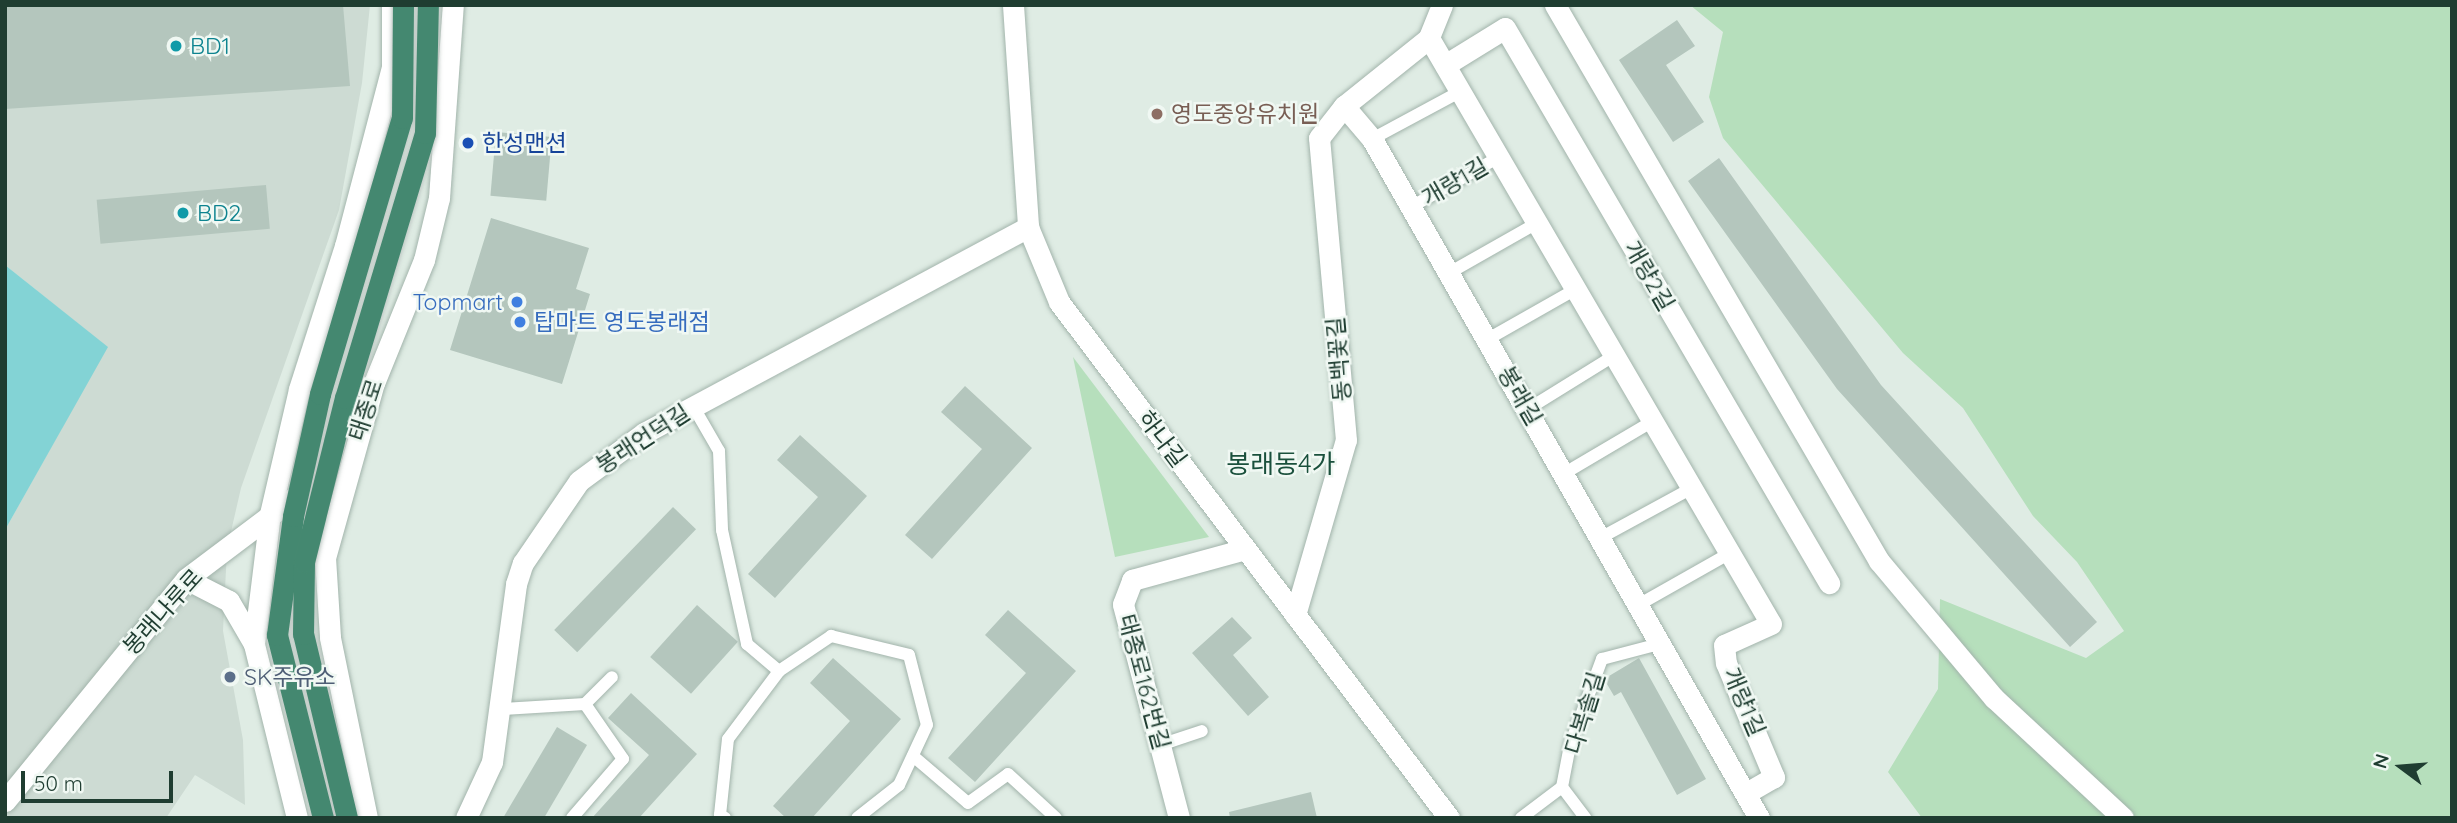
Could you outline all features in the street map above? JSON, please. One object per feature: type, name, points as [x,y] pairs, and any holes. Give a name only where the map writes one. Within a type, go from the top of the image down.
[{"type":"highway","points":[[323,818],[276,635],[293,516],[320,394],[402,118],[403,5]]},
{"type":"highway","points":[[347,818],[303,634],[304,562],[345,398],[425,133],[428,5]]},
{"type":"street","points":[[254,644],[270,514],[299,389],[345,246],[392,67],[392,5]]},
{"type":"street","name":"태종로","points":[[367,818],[330,637],[326,558],[351,456],[424,260],[439,198],[453,5]]},
{"type":"street","name":"하나길","points":[[1013,5],[1028,227],[1059,302],[1449,818]]},
{"type":"street","points":[[1344,106],[1429,38],[1442,5]]},
{"type":"street","points":[[1555,5],[1879,561],[1994,698],[2123,818]]},
{"type":"street","name":"개량2길","points":[[1445,65],[1505,28],[1829,583]]},
{"type":"street","name":"개량1길","points":[[1429,38],[1771,624],[1724,645],[1726,663],[1774,777],[1748,792]]},
{"type":"street","name":"봉래길","points":[[1344,106],[1372,139],[1748,792],[1759,818]]},
{"type":"street","name":"동백꽃길","points":[[1295,615],[1346,440],[1319,138],[1344,106]]},
{"type":"street","name":"봉래언덕길","points":[[466,818],[492,762],[503,709],[511,621],[523,563],[579,481],[693,407],[1028,227]]},
{"type":"street","name":"봉래나루로","points":[[5,800],[186,579],[351,456]]},
{"type":"street","name":"태종로162번길","points":[[1179,818],[1123,604],[1132,580],[1245,549]]},
{"type":"street","points":[[186,579],[229,601],[254,644],[297,818]]},
{"type":"lane","points":[[1372,139],[1461,91]]},
{"type":"lane","name":"개량1길","points":[[1411,207],[1499,157]]},
{"type":"lane","points":[[1449,273],[1537,223]]},
{"type":"lane","points":[[1488,340],[1576,289]]},
{"type":"lane","points":[[1528,409],[1615,355]]},
{"type":"lane","points":[[693,407],[719,451],[722,530],[747,644],[779,671]]},
{"type":"lane","points":[[1565,473],[1653,421]]},
{"type":"lane","points":[[1602,537],[1692,488]]},
{"type":"lane","points":[[1640,604],[1730,553]]},
{"type":"lane","points":[[725,818],[720,815],[728,739],[779,671],[831,636],[909,655],[927,725],[899,785],[857,818]]},
{"type":"lane","name":"다복솔길","points":[[1562,787],[1570,745],[1602,659],[1663,643]]},
{"type":"lane","points":[[503,709],[585,705],[612,677]]},
{"type":"lane","points":[[572,818],[623,759],[585,705]]},
{"type":"lane","points":[[1160,745],[1202,731]]},
{"type":"lane","points":[[913,756],[968,803],[1009,774],[1056,818]]},
{"type":"lane","points":[[1521,818],[1562,787],[1585,818]]},
{"type":"shaded area","points":[[5,5],[370,5],[362,83],[339,210],[241,488],[227,549],[223,631],[243,740],[245,805],[195,775],[166,818],[5,818],[5,530],[107,347],[5,265]]},
{"type":"green space","points":[[1690,5],[2452,5],[2452,818],[1922,818],[1888,772],[1938,689],[1940,599],[2086,658],[2124,631],[2077,562],[2033,516],[1963,408],[1903,353],[1723,138],[1709,97],[1723,32]]},
{"type":"green space","points":[[1073,357],[1209,537],[1115,557]]},
{"type":"water","points":[[5,265],[108,347],[5,530]]},
{"type":"building","name":"BD1","points":[[5,5],[343,5],[350,86],[5,109]]},
{"type":"building","points":[[1677,20],[1695,46],[1666,65],[1704,122],[1673,142],[1619,60]]},
{"type":"building","points":[[496,132],[552,137],[546,201],[490,196]]},
{"type":"building","points":[[1719,158],[1881,385],[2097,622],[2070,647],[1837,389],[1688,181]]},
{"type":"building","name":"BD2","points":[[266,185],[270,229],[100,244],[97,200]]},
{"type":"building","name":"탑마트 영도봉래점","points":[[491,218],[589,248],[576,289],[590,294],[562,384],[450,350]]},
{"type":"building","points":[[965,386],[1032,448],[932,559],[905,535],[982,449],[941,412]]},
{"type":"building","points":[[800,435],[867,496],[775,598],[748,574],[818,497],[777,460]]},
{"type":"building","points":[[673,507],[696,529],[577,652],[554,630]]},
{"type":"building","points":[[697,605],[738,642],[691,694],[650,657]]},
{"type":"building","points":[[1008,610],[1076,671],[975,782],[948,758],[1026,673],[985,635]]},
{"type":"building","points":[[1232,617],[1252,638],[1233,655],[1269,697],[1248,716],[1192,653]]},
{"type":"building","points":[[833,658],[901,719],[812,818],[786,818],[773,806],[850,721],[810,683]]},
{"type":"building","points":[[1639,658],[1706,779],[1677,795],[1621,692],[1614,696],[1604,679]]},
{"type":"building","points":[[631,693],[697,754],[639,818],[592,818],[649,755],[608,718]]},
{"type":"building","points":[[557,727],[587,745],[544,818],[503,818]]},
{"type":"building","points":[[1311,792],[1317,818],[1230,818],[1229,812]]},
{"type":"place","name":"BD1","points":[[176,46]]},
{"type":"place","name":"영도중앙유치원","points":[[1157,114]]},
{"type":"place","name":"한성맨션","points":[[468,143]]},
{"type":"place","name":"BD2","points":[[183,213]]},
{"type":"place","name":"Topmart","points":[[517,302]]},
{"type":"place","name":"탑마트 영도봉래점","points":[[520,322]]},
{"type":"place","name":"SK주유소","points":[[230,677]]},
{"type":"district","name":"봉래동4가","points":[[1281,464]]}]
